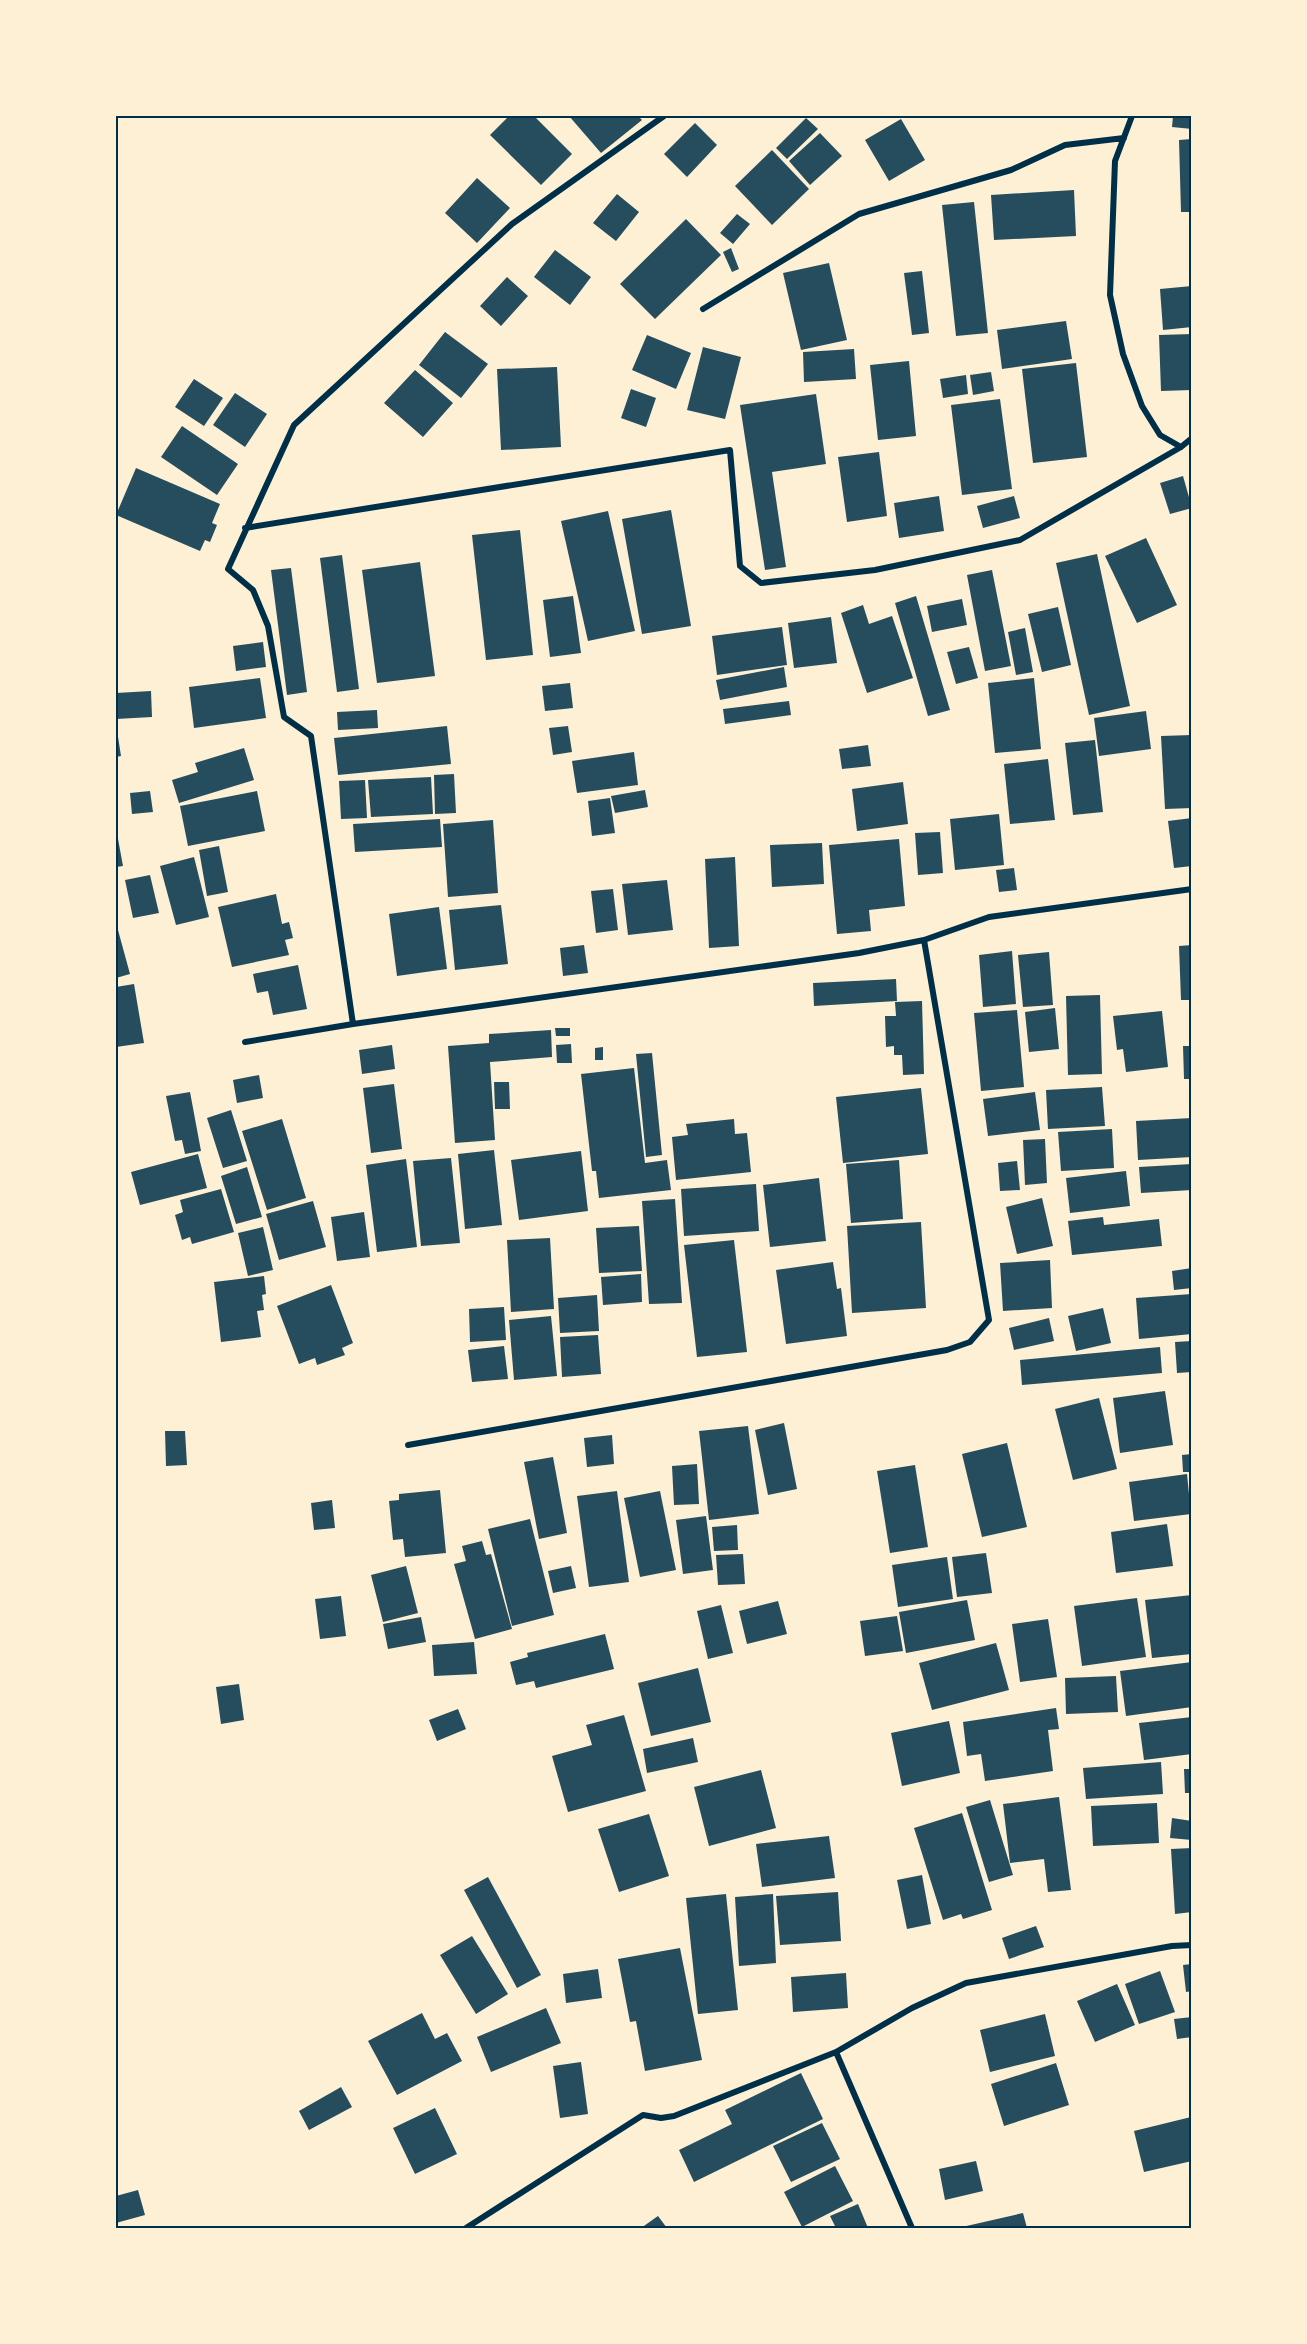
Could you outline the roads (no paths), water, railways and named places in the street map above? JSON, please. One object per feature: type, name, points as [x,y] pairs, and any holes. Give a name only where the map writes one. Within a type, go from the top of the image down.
[{"type":"street","points":[[353,1024],[311,736],[284,717],[268,626],[253,590],[228,569],[294,425],[512,224],[664,116]]},
{"type":"street","points":[[1132,116],[1115,161],[1110,295],[1123,354],[1142,406],[1160,435],[1181,447]]},
{"type":"street","points":[[703,309],[859,214],[1011,170],[1065,145],[1124,138]]},
{"type":"street","points":[[245,528],[730,450],[740,566],[761,582],[875,570],[1020,540],[1181,447],[1191,438]]},
{"type":"street","points":[[245,1042],[353,1024],[859,953],[924,940],[989,917],[1191,889]]},
{"type":"street","points":[[408,1445],[947,1350],[970,1342],[989,1320],[924,940]]},
{"type":"street","points":[[466,2229],[643,2115],[661,2118],[674,2116],[836,2052],[912,2008],[966,1983],[1150,1949],[1191,1945]]},
{"type":"street","points":[[836,2052],[912,2229]]}]
